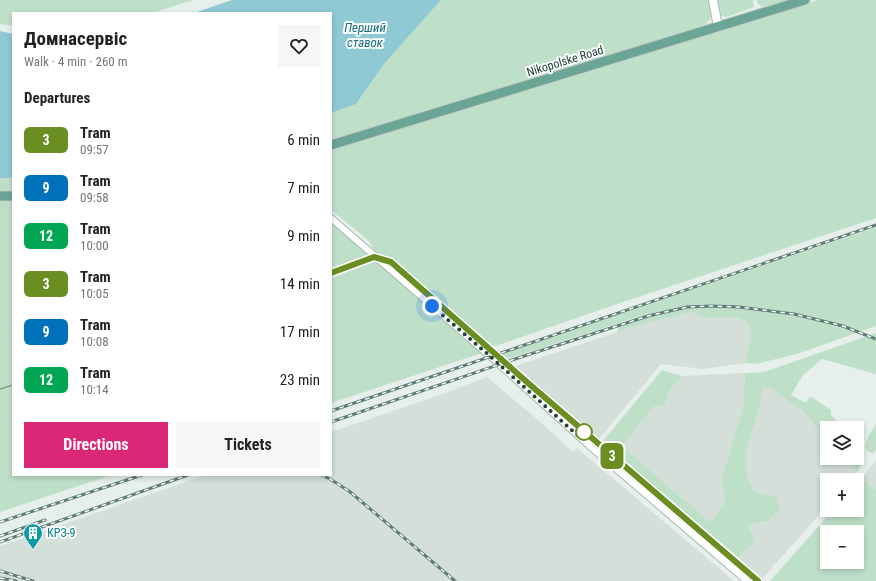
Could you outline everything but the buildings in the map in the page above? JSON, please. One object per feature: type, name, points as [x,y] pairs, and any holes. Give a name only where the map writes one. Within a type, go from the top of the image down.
[{"type":"main road","name":"Nikopolske Road","points":[[332,145],[805,0]]},
{"type":"main road","points":[[0,196],[12,196]]},
{"type":"street","points":[[713,0],[718,27]]},
{"type":"street","points":[[332,219],[491,357],[593,449],[747,581]]},
{"type":"shaded area","points":[[693,312],[706,318],[740,318],[748,323],[751,336],[745,363],[703,369],[661,364],[599,439],[513,367],[617,332]]},
{"type":"shaded area","points":[[745,373],[743,407],[721,481],[726,502],[710,522],[622,446],[653,407],[665,405],[666,398],[670,390],[681,379],[681,376]]},
{"type":"shaded area","points":[[487,377],[573,452],[577,448],[734,581],[0,581],[0,546],[203,476],[332,476],[332,432],[443,394]]},
{"type":"shaded area","points":[[769,386],[802,410],[820,431],[820,465],[850,465],[857,472],[820,473],[820,514],[761,580],[738,557],[755,542],[748,525],[768,521],[778,497],[755,492],[746,477],[746,451],[760,406],[763,388]]},
{"type":"shaded area","points":[[876,461],[876,490],[864,480],[864,475]]},
{"type":"green space","points":[[0,0],[193,0],[155,12],[12,12],[12,26],[0,24]]},
{"type":"green space","points":[[441,0],[710,0],[712,12],[711,17],[703,26],[332,140],[332,113],[356,104],[384,64]]},
{"type":"green space","points":[[716,0],[753,0],[754,7],[726,17],[719,13]]},
{"type":"green space","points":[[757,0],[790,0],[764,8],[758,4]]},
{"type":"green space","points":[[818,0],[876,0],[876,218],[490,348],[393,260],[376,254],[368,240],[332,211],[332,148]]},
{"type":"green space","points":[[0,178],[12,178],[12,192],[0,192]]},
{"type":"green space","points":[[0,200],[12,200],[12,476],[109,476],[0,512]]},
{"type":"green space","points":[[332,223],[482,353],[332,403]]},
{"type":"green space","points":[[876,227],[876,326],[797,354],[756,364],[745,363],[751,336],[748,323],[740,318],[706,318],[693,312],[617,332],[619,325],[647,314],[504,360],[499,355]]},
{"type":"green space","points":[[876,333],[876,374],[822,359],[803,375],[791,395],[806,403],[810,396],[831,410],[831,415],[837,421],[820,421],[820,431],[802,410],[769,387],[763,388],[760,406],[746,451],[746,477],[755,492],[778,497],[779,509],[768,521],[748,525],[755,542],[738,557],[602,442],[662,370],[681,376],[681,379],[668,394],[665,405],[653,407],[622,446],[710,522],[726,502],[721,481],[743,407],[745,373],[764,372]]},
{"type":"green space","points":[[876,424],[876,450],[873,453],[868,452],[866,445]]},
{"type":"green space","points":[[850,465],[861,465],[857,472]]},
{"type":"green space","points":[[864,480],[876,490],[876,581],[770,581],[827,517],[864,517]]},
{"type":"water","name":"Перший ставок","points":[[232,0],[441,0],[384,64],[356,104],[332,113],[332,12],[197,12]]},
{"type":"water","points":[[0,31],[12,34],[12,178],[0,178]]},
{"type":"tram line","points":[[332,273],[374,257],[391,262],[528,383],[758,581]]},
{"type":"tram line","name":"3","points":[[332,273],[374,257],[391,262],[528,383],[758,581]]},
{"type":"tram line","points":[[0,389],[12,385]]},
{"type":"railway","points":[[332,411],[876,225]]},
{"type":"railway","points":[[332,422],[521,357],[648,316],[687,307],[739,307],[794,314],[843,326],[876,339]]},
{"type":"railway","points":[[0,522],[139,476]]},
{"type":"railway","points":[[0,542],[185,476]]},
{"type":"railway","points":[[323,476],[349,491],[455,581]]},
{"type":"railway","points":[[0,536],[45,520]]},
{"type":"railway","points":[[0,571],[33,581]]},
{"type":"railway","points":[[0,578],[16,581]]},
{"type":"place","name":"КРЗ-9","points":[[33,550]]},
{"type":"route","points":[[432,306],[577,435],[584,432]]}]
